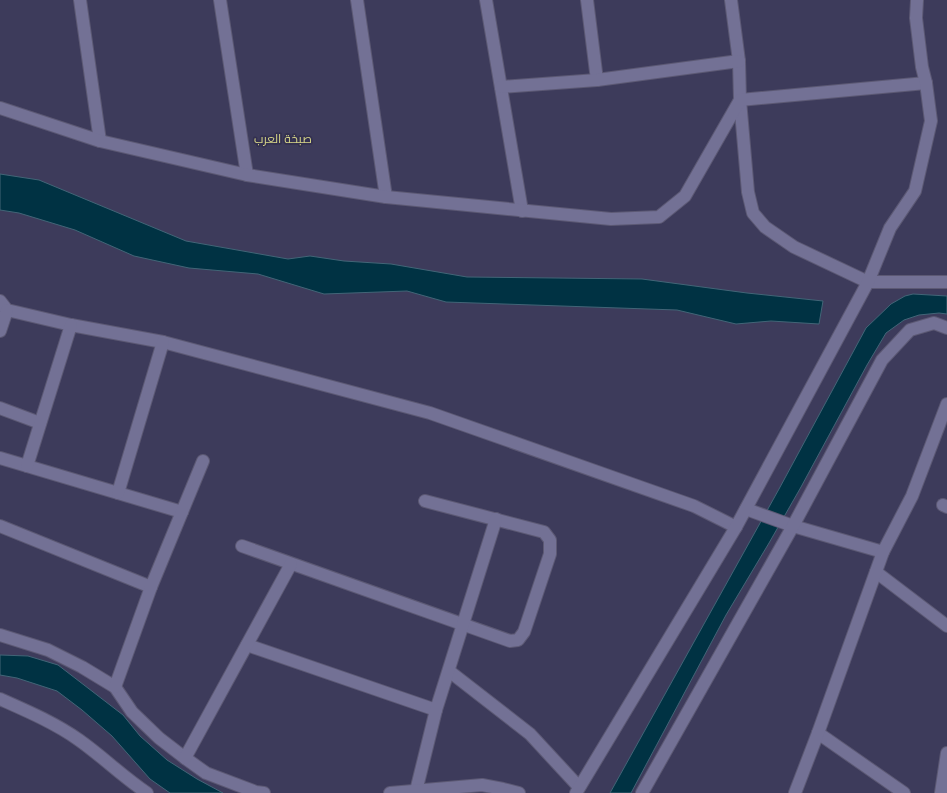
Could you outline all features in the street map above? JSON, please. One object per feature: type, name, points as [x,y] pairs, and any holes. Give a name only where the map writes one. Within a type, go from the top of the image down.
[{"type":"street","points":[[80,0],[100,141]]},
{"type":"street","points":[[220,0],[247,175]]},
{"type":"street","points":[[357,0],[386,197]]},
{"type":"street","points":[[486,0],[522,211]]},
{"type":"street","points":[[587,0],[596,80]]},
{"type":"street","points":[[731,0],[739,61],[740,100],[748,192],[753,213],[765,227],[794,247],[868,282],[947,282]]},
{"type":"street","points":[[449,671],[530,734],[577,790],[736,527],[749,511],[868,282],[890,228],[915,191],[932,121],[922,67],[916,18],[917,0]]},
{"type":"street","points":[[501,87],[596,80],[739,61]]},
{"type":"street","points":[[740,100],[926,83]]},
{"type":"street","points":[[0,108],[100,141],[247,175],[386,197],[611,219],[659,217],[685,196],[740,100]]},
{"type":"street","points":[[0,331],[4,306],[71,325],[163,342],[430,413],[694,506],[736,527]]},
{"type":"street","points":[[642,793],[882,360],[910,330],[934,324],[947,328]]},
{"type":"street","points":[[27,466],[71,325]]},
{"type":"street","points":[[118,493],[163,342]]},
{"type":"street","points":[[795,793],[883,552],[912,496],[947,404]]},
{"type":"street","points":[[0,408],[40,423]]},
{"type":"street","points":[[0,458],[182,512]]},
{"type":"street","points":[[115,687],[151,587],[203,461]]},
{"type":"street","points":[[242,546],[463,625],[510,641],[518,640],[524,632],[550,554],[550,540],[544,532],[425,501]]},
{"type":"street","points":[[749,511],[790,525],[883,552]]},
{"type":"street","points":[[416,791],[436,710],[496,519]]},
{"type":"street","points":[[0,526],[151,587]]},
{"type":"street","points":[[185,758],[291,564]]},
{"type":"street","points":[[876,572],[947,626]]},
{"type":"street","points":[[0,635],[48,650],[82,667],[115,687],[132,712],[160,738],[185,758],[206,772],[256,792],[264,793]]},
{"type":"street","points":[[247,645],[436,710]]},
{"type":"street","points":[[0,700],[40,717],[79,740],[127,779],[147,793]]},
{"type":"street","points":[[818,733],[904,793]]},
{"type":"street","points":[[941,793],[947,753]]},
{"type":"street","points":[[390,793],[482,786],[519,793]]},
{"type":"water","points":[[0,174],[39,180],[186,241],[288,259],[310,256],[344,261],[391,264],[467,277],[642,279],[747,293],[823,301],[819,324],[771,321],[736,324],[677,310],[446,302],[407,291],[324,294],[258,274],[189,268],[134,256],[75,230],[19,213],[0,210]]},
{"type":"water","points":[[913,294],[947,296],[947,314],[939,313],[919,315],[904,320],[886,333],[801,487],[726,615],[631,793],[610,793],[779,489],[866,328],[891,304],[905,296]]},
{"type":"water","points":[[0,655],[28,656],[58,665],[123,715],[140,736],[167,760],[223,793],[170,793],[150,779],[112,736],[57,691],[17,678],[0,675]]},
{"type":"district","name":"صبخة العرب","points":[[283,139]]}]
